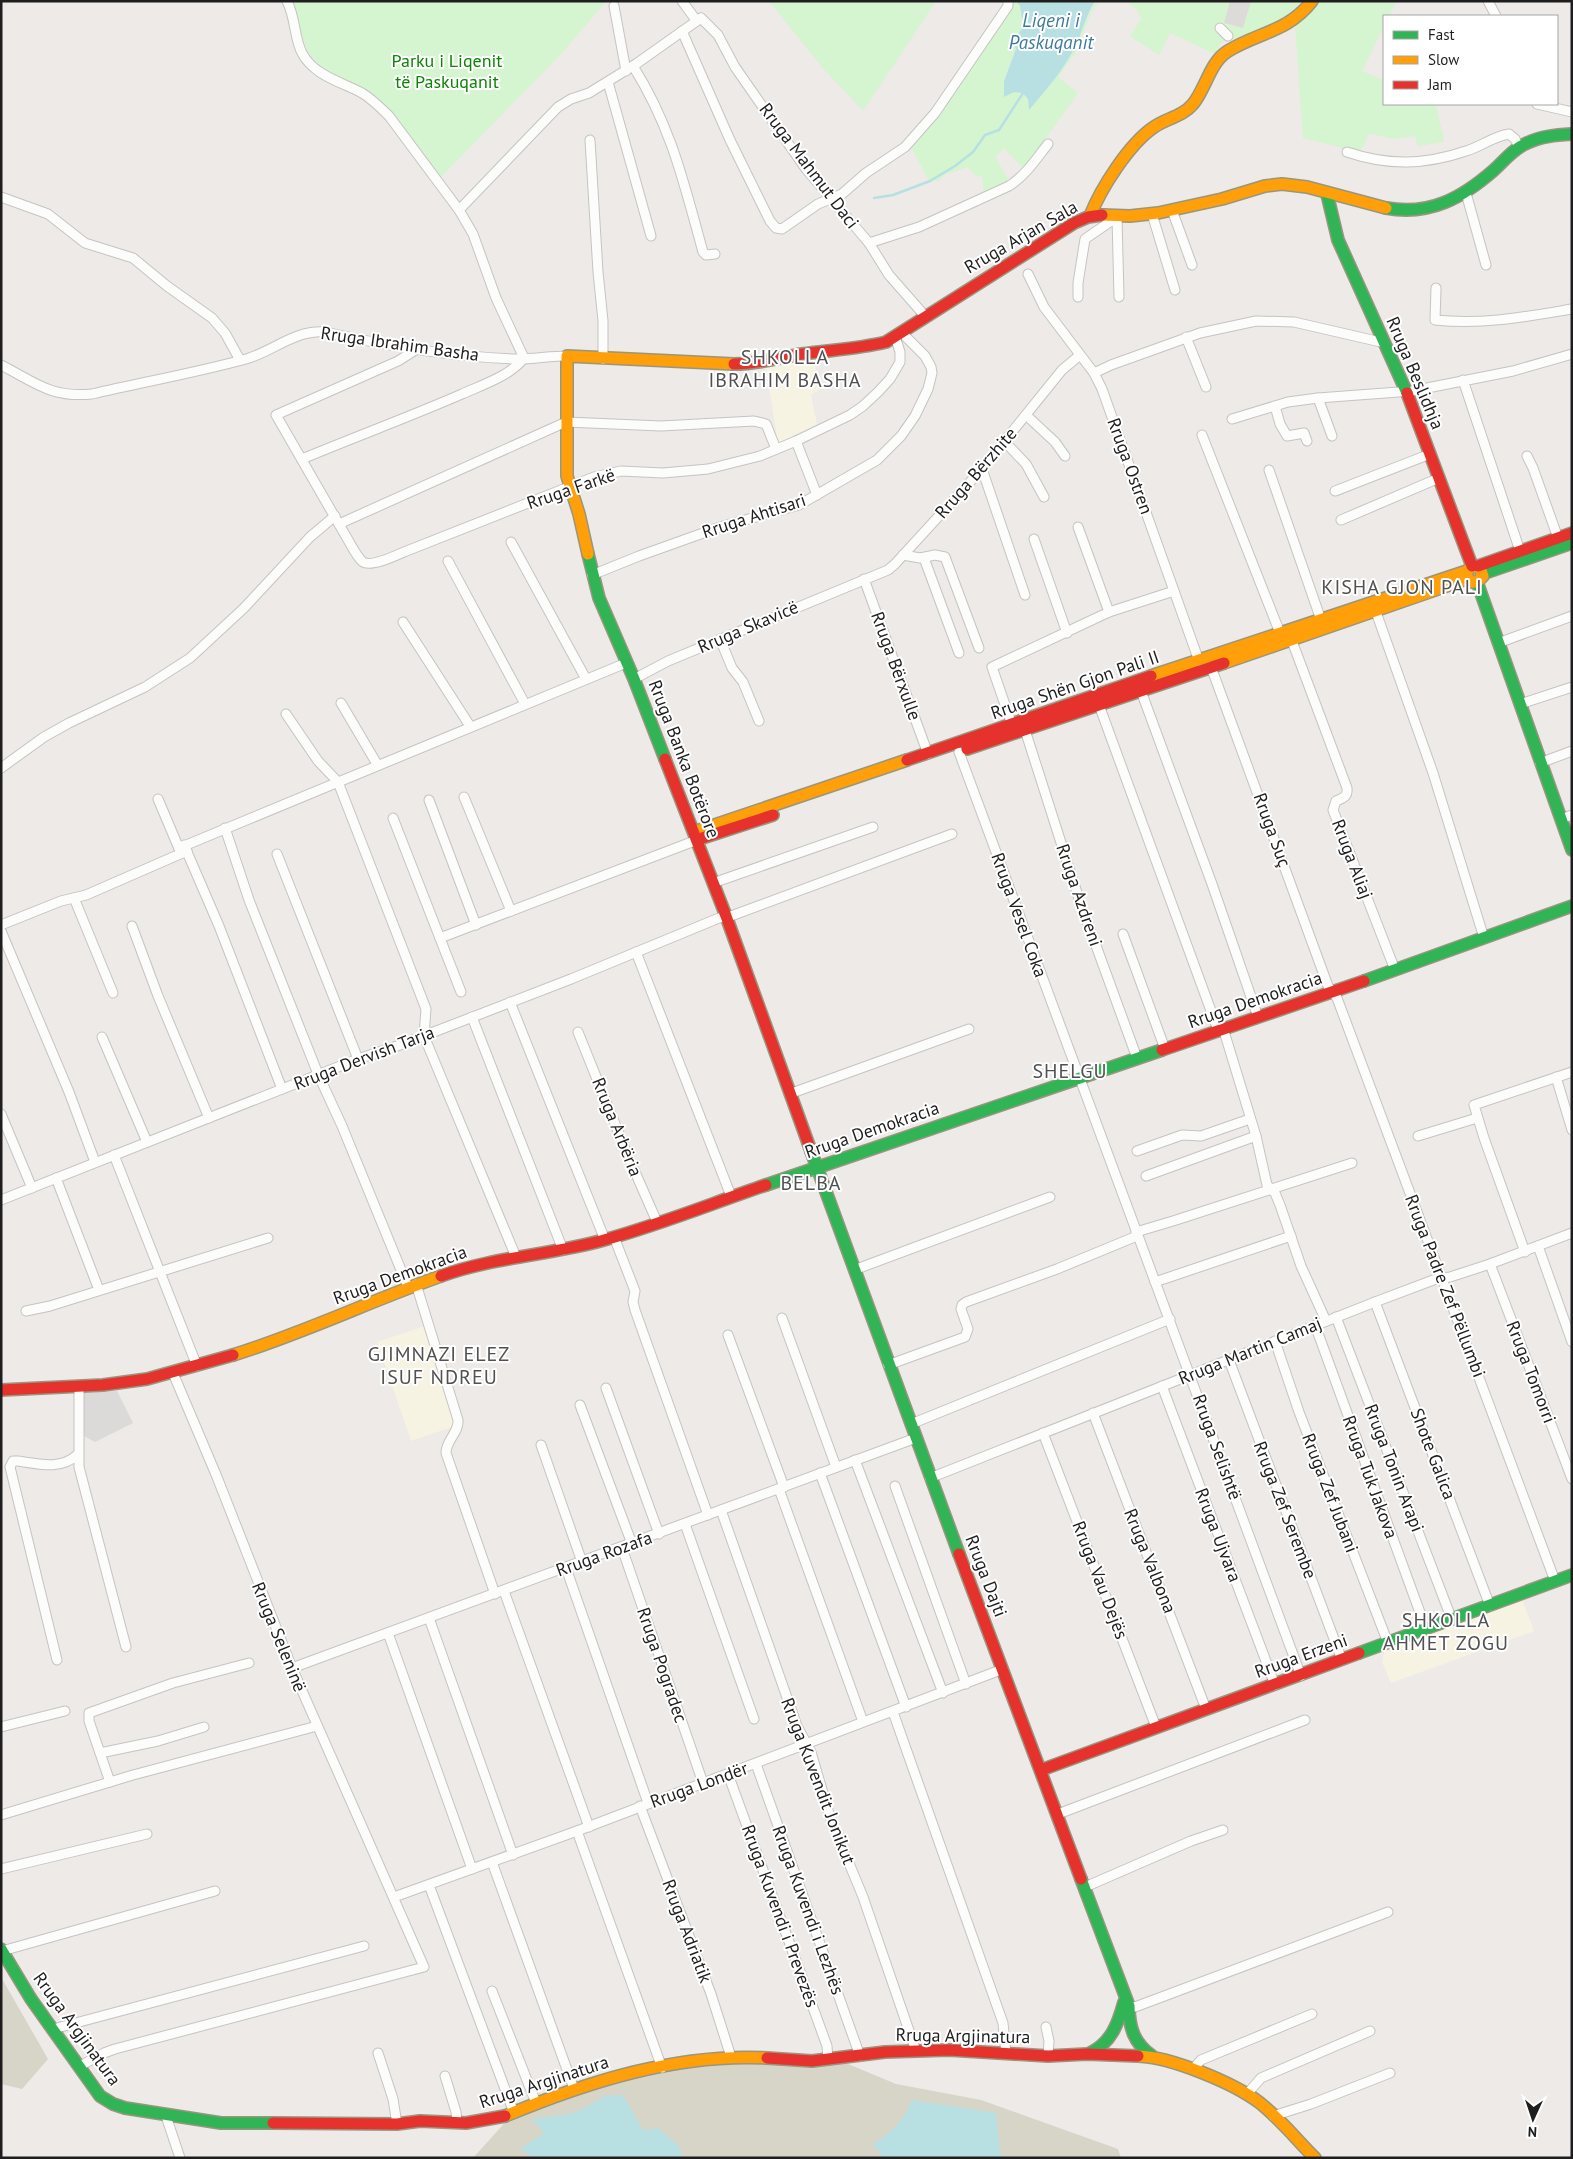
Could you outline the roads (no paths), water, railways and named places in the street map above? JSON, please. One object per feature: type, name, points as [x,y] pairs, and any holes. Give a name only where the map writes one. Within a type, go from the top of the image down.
[{"type":"street","points":[[287,1],[295,20],[302,52],[307,61],[333,80],[364,94],[377,104],[389,116],[459,210],[473,234],[496,298],[524,358],[514,368],[471,390],[302,459]]},
{"type":"street","points":[[459,210],[558,107],[608,82],[682,32],[696,20],[682,1]]},
{"type":"street","points":[[682,32],[730,140],[770,221],[776,228],[782,229],[818,204],[842,194],[866,173],[905,148],[935,113],[1008,6],[1008,1]]},
{"type":"street","points":[[1090,216],[1093,206],[1132,150],[1154,127],[1182,115],[1194,103],[1209,76],[1226,52],[1287,25],[1302,14],[1312,1]]},
{"type":"street","points":[[1488,1],[1495,15]]},
{"type":"street","points":[[614,6],[629,68],[646,86],[668,130],[703,252],[706,255],[715,254]]},
{"type":"street","name":"Rruga Mahmut Daci","points":[[696,20],[700,18],[705,20],[718,35],[735,67],[806,169],[869,243],[889,275],[925,316]]},
{"type":"street","points":[[1220,28],[1228,36]]},
{"type":"street","points":[[608,82],[651,236]]},
{"type":"street","points":[[1541,105],[1572,112]]},
{"type":"street","points":[[1347,152],[1374,160],[1416,163],[1466,151],[1509,134],[1515,139],[1519,147]]},
{"type":"street","name":"Rruga Arjan Sala","points":[[567,356],[750,364],[803,354],[866,347],[886,342],[1064,229],[1090,216],[1152,214],[1199,205],[1272,185],[1294,185],[1378,206],[1414,210],[1448,203],[1466,192],[1519,147],[1529,142],[1572,134]]},
{"type":"street","points":[[590,140],[603,322],[603,359]]},
{"type":"street","points":[[869,243],[919,228],[1001,190],[1020,178],[1048,144]]},
{"type":"street","points":[[1104,215],[1102,207],[1107,186]]},
{"type":"street","points":[[1466,192],[1486,265]]},
{"type":"street","name":"Rruga Beslidhja","points":[[1327,194],[1328,208],[1338,240],[1406,391],[1474,573],[1540,763],[1566,817],[1572,850]]},
{"type":"street","points":[[1,197],[48,214],[85,243],[133,258],[167,286],[212,318],[220,326],[240,360]]},
{"type":"street","points":[[1172,210],[1192,265]]},
{"type":"street","points":[[1152,214],[1175,290]]},
{"type":"street","points":[[1117,216],[1119,297]]},
{"type":"street","points":[[1078,297],[1078,283],[1085,239],[1117,216]]},
{"type":"street","name":"Rruga Ostren","points":[[1028,274],[1044,306],[1094,373],[1102,389],[1199,661]]},
{"type":"street","points":[[1436,288],[1434,320],[1461,323],[1495,322],[1572,309]]},
{"type":"street","points":[[1094,373],[1186,337],[1236,324],[1275,321],[1309,326],[1385,343]]},
{"type":"street","name":"Rruga Ibrahim Basha","points":[[1,365],[52,392],[76,396],[240,360],[259,354],[292,337],[311,331],[417,350],[524,358],[567,356]]},
{"type":"street","name":"Rruga Farkë","points":[[417,350],[398,361],[276,415],[360,559],[370,564],[609,472],[663,473],[708,469],[744,461],[796,441],[850,415],[878,392],[890,379],[900,362],[898,334]]},
{"type":"street","name":"Rruga Ahtisari","points":[[592,575],[720,527],[799,505],[858,472],[889,450],[915,416],[923,401],[930,379],[931,368],[925,356],[898,334]]},
{"type":"street","points":[[1186,337],[1206,387]]},
{"type":"street","points":[[1232,419],[1288,402],[1406,391],[1513,371],[1572,354]]},
{"type":"street","name":"Rruga Bërzhite","points":[[864,579],[888,570],[903,555],[982,469],[1062,370],[1080,355]]},
{"type":"street","name":"Rruga Banka Botërore","points":[[567,356],[566,465],[592,575],[696,836],[818,1166]]},
{"type":"street","points":[[1463,380],[1520,550]]},
{"type":"street","points":[[1318,398],[1332,436]]},
{"type":"street","points":[[1275,406],[1280,424],[1287,436],[1304,433],[1307,441]]},
{"type":"street","points":[[1026,415],[1041,427],[1065,456]]},
{"type":"street","points":[[1,768],[44,737],[145,687],[190,658],[244,608],[310,537],[337,520],[566,422],[661,426],[754,421],[766,424],[776,449]]},
{"type":"street","points":[[1202,435],[1280,633]]},
{"type":"street","points":[[796,441],[817,495]]},
{"type":"street","points":[[1005,442],[1026,464],[1044,497]]},
{"type":"street","points":[[1335,491],[1430,454]]},
{"type":"street","points":[[1527,456],[1534,468],[1558,538]]},
{"type":"street","points":[[982,469],[1025,595]]},
{"type":"street","points":[[1269,470],[1321,620]]},
{"type":"street","points":[[1341,520],[1439,478]]},
{"type":"street","points":[[1078,527],[1109,612]]},
{"type":"street","name":"Rruga Shën Gjon Pali II","points":[[696,836],[959,752],[1376,612],[1474,573],[1520,550],[1572,533]]},
{"type":"street","points":[[1034,539],[1067,633]]},
{"type":"street","points":[[510,542],[586,679]]},
{"type":"street","name":"Rruga Shën Gjon Pali II","points":[[696,836],[1280,633],[1572,543]]},
{"type":"street","points":[[903,555],[924,558],[940,555],[945,557],[978,648]]},
{"type":"street","points":[[924,558],[959,653]]},
{"type":"street","points":[[448,560],[525,704]]},
{"type":"street","name":"Rruga Skavicë","points":[[634,679],[668,661],[864,579]]},
{"type":"street","name":"Rruga Bërxulle","points":[[864,579],[928,754]]},
{"type":"street","points":[[1012,725],[992,667],[1109,612],[1174,591]]},
{"type":"street","points":[[1376,612],[1433,773],[1484,938]]},
{"type":"street","points":[[1498,643],[1572,616]]},
{"type":"street","points":[[403,622],[470,726]]},
{"type":"street","points":[[720,639],[732,668],[743,682],[759,721]]},
{"type":"street","name":"Rruga Aliaj","points":[[1292,641],[1347,788],[1348,794],[1336,802],[1333,810],[1395,970]]},
{"type":"street","points":[[1199,661],[1210,667]]},
{"type":"street","points":[[1,925],[60,900],[86,895],[225,828],[626,663]]},
{"type":"street","name":"Rruga Suç","points":[[1210,667],[1255,783],[1328,986],[1332,992]]},
{"type":"street","points":[[1520,704],[1572,687]]},
{"type":"street","points":[[1142,691],[1258,1017]]},
{"type":"street","points":[[341,703],[377,764]]},
{"type":"street","points":[[1099,705],[1221,1029],[1256,1136],[1263,1169],[1270,1190],[1275,1193],[1301,1266],[1326,1321]]},
{"type":"street","points":[[286,714],[326,772],[338,782],[426,1009],[424,1036],[516,1257]]},
{"type":"street","name":"Rruga Azdreni","points":[[1025,730],[1079,899],[1136,1058]]},
{"type":"street","points":[[1540,763],[1572,751]]},
{"type":"street","name":"Rruga Vesel Coka","points":[[959,752],[1079,1078]]},
{"type":"street","points":[[464,797],[511,912]]},
{"type":"street","points":[[158,799],[219,926],[282,1089]]},
{"type":"street","points":[[429,800],[476,925]]},
{"type":"street","points":[[393,818],[461,992]]},
{"type":"street","points":[[714,884],[873,826]]},
{"type":"street","points":[[225,828],[249,900],[318,1074],[412,1286],[458,1420],[456,1430],[446,1449],[448,1460],[589,1827]]},
{"type":"street","name":"Rruga Dervish Tarja","points":[[1,1200],[318,1074],[424,1036],[719,918],[952,834]]},
{"type":"street","points":[[440,938],[511,912],[696,836]]},
{"type":"street","points":[[276,854],[358,1059]]},
{"type":"street","points":[[74,898],[113,993]]},
{"type":"street","name":"Rruga Demokracia","points":[[1,1390],[126,1382],[173,1373],[197,1366],[283,1339],[412,1286],[460,1269],[516,1257],[563,1250],[610,1238],[1332,992],[1572,906]]},
{"type":"street","points":[[132,926],[158,996],[208,1118]]},
{"type":"street","points":[[1,931],[69,1092],[95,1162]]},
{"type":"street","name":"Rruga Azdreni","points":[[1123,934],[1165,1049]]},
{"type":"street","points":[[636,952],[731,1196]]},
{"type":"street","name":"Rruga Padre Zef Pëllumbi","points":[[1332,992],[1337,998],[1556,1581]]},
{"type":"street","points":[[510,1002],[610,1238],[635,1292],[633,1302],[708,1515]]},
{"type":"street","points":[[472,1017],[563,1250]]},
{"type":"street","points":[[792,1093],[969,1029]]},
{"type":"street","name":"Rruga Arbëria","points":[[578,1032],[657,1222]]},
{"type":"street","points":[[102,1037],[147,1142]]},
{"type":"street","points":[[1526,1252],[1474,1105],[1572,1072]]},
{"type":"street","points":[[1556,1077],[1572,1130]]},
{"type":"street","name":"Rruga Selishtë","points":[[1079,1078],[1136,1234],[1191,1374],[1301,1676]]},
{"type":"street","points":[[1,1114],[32,1188]]},
{"type":"street","points":[[1418,1136],[1478,1118]]},
{"type":"street","points":[[1137,1152],[1182,1135],[1200,1136],[1250,1119]]},
{"type":"street","points":[[1146,1176],[1256,1136]]},
{"type":"street","points":[[114,1155],[197,1366]]},
{"type":"street","points":[[888,1365],[965,1337],[968,1329],[961,1309],[962,1305],[966,1302],[1056,1269],[1136,1234],[1352,1163]]},
{"type":"street","name":"Rruga Dajti","points":[[818,1166],[888,1365],[1127,2001],[1129,2023],[1134,2037]]},
{"type":"street","points":[[56,1178],[100,1290]]},
{"type":"street","points":[[854,1270],[1050,1198]]},
{"type":"street","name":"Rruga Martin Camaj","points":[[930,1478],[1375,1302],[1436,1279],[1526,1252],[1572,1233]]},
{"type":"street","points":[[1155,1282],[1291,1236]]},
{"type":"street","points":[[26,1312],[268,1238]]},
{"type":"street","points":[[1538,1246],[1572,1342]]},
{"type":"street","name":"Rruga Tomorri","points":[[1490,1264],[1572,1479]]},
{"type":"street","name":"Shote Galica","points":[[1375,1302],[1490,1606]]},
{"type":"street","name":"Rruga Tonin Arapi","points":[[1336,1317],[1452,1620]]},
{"type":"street","points":[[782,1318],[836,1467]]},
{"type":"street","points":[[911,1424],[1170,1320]]},
{"type":"street","name":"Rruga Tuk Jakova","points":[[1315,1325],[1426,1629]]},
{"type":"street","points":[[728,1335],[862,1720]]},
{"type":"street","name":"Rruga Zef Jubani","points":[[1275,1341],[1299,1412],[1388,1643]]},
{"type":"street","name":"Rruga Zef Serembe","points":[[1229,1360],[1342,1660]]},
{"type":"street","name":"Rruga Seleninë","points":[[80,2066],[115,2049],[424,1967],[394,1897],[377,1865],[292,1668],[217,1477],[173,1373]]},
{"type":"street","points":[[79,1386],[80,1426],[78,1455],[97,1542],[126,1647]]},
{"type":"street","name":"Rruga Ujvara","points":[[1162,1386],[1275,1685]]},
{"type":"street","points":[[606,1388],[659,1534]]},
{"type":"street","points":[[580,1405],[632,1544]]},
{"type":"street","name":"Rruga Valbona","points":[[1093,1413],[1206,1709]]},
{"type":"street","name":"Rruga Vau Dejës","points":[[1043,1433],[1156,1728]]},
{"type":"street","name":"Rruga Rozafa","points":[[292,1668],[622,1548],[916,1438]]},
{"type":"street","points":[[541,1445],[582,1562]]},
{"type":"street","points":[[57,1660],[10,1467],[13,1461],[58,1465],[66,1463],[78,1455]]},
{"type":"street","points":[[855,1460],[943,1693]]},
{"type":"street","points":[[820,1473],[906,1707]]},
{"type":"street","points":[[895,1486],[966,1684]]},
{"type":"street","name":"Rruga Kuvendit Jonikut","points":[[720,1510],[797,1726],[808,1745],[830,1817],[862,1896],[916,2051]]},
{"type":"street","points":[[685,1524],[754,1719]]},
{"type":"street","name":"Rruga Pogradec","points":[[622,1548],[703,1783]]},
{"type":"street","name":"Rruga Adriatik","points":[[566,1568],[644,1805],[711,1994],[731,2057]]},
{"type":"street","name":"Rruga Erzeni","points":[[1041,1770],[1572,1575]]},
{"type":"street","points":[[429,1618],[513,1854]]},
{"type":"street","points":[[388,1633],[472,1869]]},
{"type":"street","points":[[110,1782],[89,1721],[89,1714],[92,1711],[199,1675],[249,1663]]},
{"type":"street","name":"Rruga Londër","points":[[394,1897],[589,1827],[1003,1669]]},
{"type":"street","points":[[1,1727],[65,1711]]},
{"type":"street","points":[[893,1712],[1003,2023],[1006,2054]]},
{"type":"street","points":[[1058,1814],[1305,1720]]},
{"type":"street","points":[[1,1814],[110,1782],[317,1726]]},
{"type":"street","points":[[100,1753],[158,1741],[204,1727]]},
{"type":"street","name":"Rruga Kuvendi i Lezhës","points":[[756,1764],[860,2056]]},
{"type":"street","name":"Rruga Kuvendi i Prevezës","points":[[728,1774],[826,2046],[828,2059]]},
{"type":"street","points":[[1085,1887],[1191,1841],[1223,1830]]},
{"type":"street","points":[[578,1831],[662,2068]]},
{"type":"street","points":[[1,1869],[147,1834]]},
{"type":"street","points":[[492,1862],[574,2089]]},
{"type":"street","points":[[429,1885],[514,2113]]},
{"type":"street","points":[[2,1950],[215,1891]]},
{"type":"street","points":[[1134,2037],[1130,2053],[1122,2055],[1111,2048],[1111,2036],[1127,2001],[1135,2007],[1388,1912]]},
{"type":"street","points":[[53,2029],[364,1946]]},
{"type":"street","name":"Rruga Argjinatura","points":[[2,1950],[31,1999],[80,2066],[94,2089],[106,2100],[124,2108],[166,2116],[238,2125],[397,2124],[420,2121],[481,2122],[514,2113],[574,2089],[618,2076],[690,2061],[731,2057],[798,2060],[828,2059],[885,2052],[968,2050],[1048,2056],[1088,2054],[1152,2056]]},
{"type":"street","points":[[492,1991],[536,2103]]},
{"type":"street","points":[[1193,2069],[1201,2060],[1312,2014]]},
{"type":"street","points":[[1046,2027],[1049,2041],[1048,2056]]},
{"type":"street","points":[[1088,2054],[1097,2050],[1111,2036],[1125,2028],[1134,2037],[1140,2048],[1152,2056],[1193,2069],[1247,2094],[1273,2116],[1315,2158]]},
{"type":"street","points":[[1247,2094],[1261,2078],[1370,2031]]},
{"type":"street","points":[[378,2053],[393,2099],[397,2124]]},
{"type":"street","points":[[1273,2116],[1311,2104],[1390,2073]]},
{"type":"street","points":[[446,2076],[456,2112],[456,2123]]},
{"type":"street","points":[[166,2116],[180,2158]]},
{"type":"water","name":"Liqeni i Paskuqanit","points":[[1016,1],[1095,1],[1069,59],[1053,82],[1029,110],[1028,99],[1023,93],[1014,92],[1004,97],[1004,81],[1016,49],[1013,43],[1023,26],[1020,6]]},
{"type":"water","points":[[623,2095],[643,2130],[658,2128],[678,2145],[684,2158],[534,2158],[520,2149],[544,2133],[532,2119],[569,2114],[581,2110],[605,2096]]},
{"type":"water","points":[[912,2100],[996,2113],[1000,2153],[1006,2158],[881,2158],[882,2156],[873,2144],[896,2125],[905,2114]]},
{"type":"waterway","points":[[874,198],[893,195],[930,181],[955,166],[973,152],[985,135],[999,130],[1023,93]]},
{"type":"district","name":"SHKOLLA IBRAHIM BASHA","points":[[785,368]]},
{"type":"district","name":"KISHA GJON PALI","points":[[1402,587]]},
{"type":"district","name":"SHELGU","points":[[1070,1071]]},
{"type":"district","name":"BELBA","points":[[811,1183]]},
{"type":"district","name":"GJIMNAZI ELEZ ISUF NDREU","points":[[439,1366]]},
{"type":"district","name":"SHKOLLA AHMET ZOGU","points":[[1446,1632]]},
{"type":"park label","name":"Parku i Liqenit të Paskuqanit","points":[[447,71]]}]
